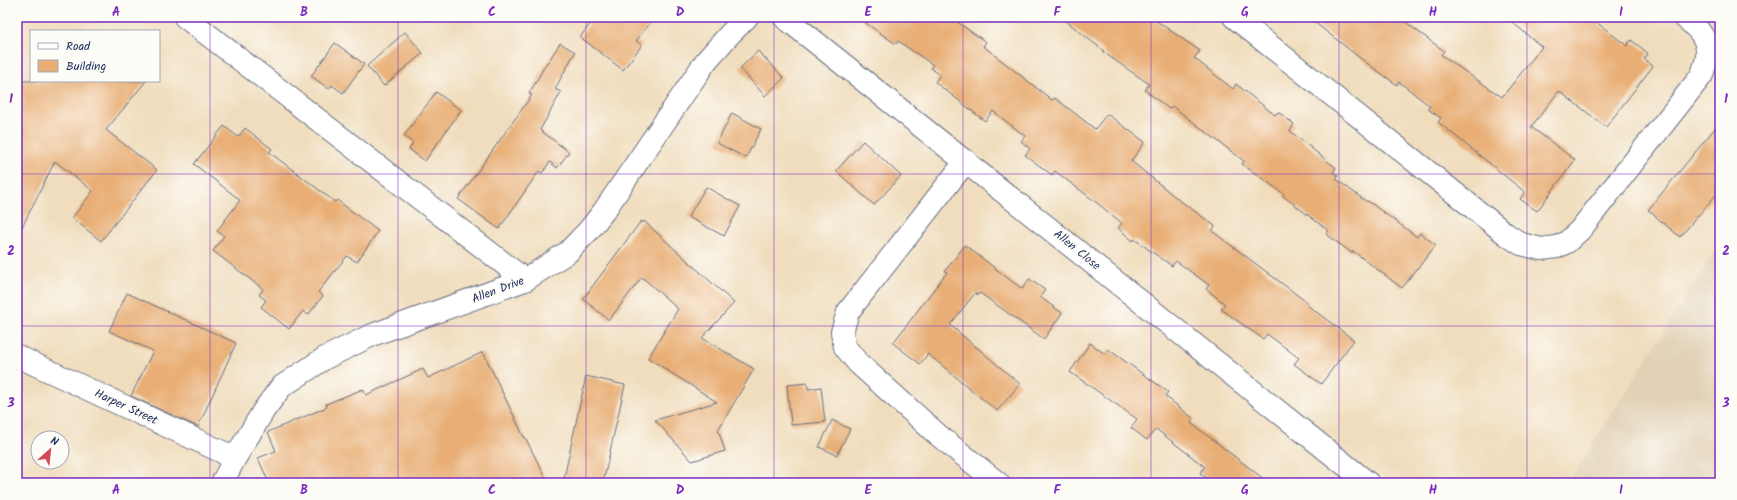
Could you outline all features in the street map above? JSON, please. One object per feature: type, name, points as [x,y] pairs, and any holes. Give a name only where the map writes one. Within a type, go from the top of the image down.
[{"type":"street","points":[[185,17],[525,280]]},
{"type":"street","name":"Allen Drive","points":[[222,483],[264,410],[281,387],[324,358],[372,335],[525,280],[568,252],[589,230],[609,204],[706,61],[728,35],[747,17]]},
{"type":"street","name":"Allen Close","points":[[784,17],[1368,483]]},
{"type":"street","points":[[1234,17],[1506,234],[1520,244],[1541,249],[1557,247],[1567,242],[1580,230],[1702,75],[1708,56],[1705,38],[1694,25],[1684,17]]},
{"type":"street","points":[[966,162],[848,312],[842,332],[845,347],[858,363],[938,435],[998,483]]},
{"type":"street","name":"Harper Street","points":[[17,356],[235,458]]},
{"type":"shaded area","points":[[1720,243],[1720,483],[1568,483]]},
{"type":"building","points":[[596,17],[655,17],[636,41],[642,45],[623,70],[580,37]]},
{"type":"building","points":[[857,17],[950,17],[986,42],[983,46],[1052,100],[1055,98],[1095,129],[1107,114],[1145,142],[1131,161],[1179,200],[1215,226],[1212,231],[1308,303],[1307,305],[1354,340],[1321,384],[1294,364],[1299,358],[1267,334],[1263,339],[1221,309],[1225,304],[1206,289],[1209,285],[1176,261],[1172,266],[1134,239],[1133,241],[1118,228],[1122,223],[1097,203],[1055,171],[1052,175],[1025,155],[1030,149],[1021,141],[1025,136],[993,111],[985,121],[935,82],[940,75],[931,68],[933,65],[898,41],[896,44]]},
{"type":"building","points":[[1061,17],[1151,17],[1200,51],[1194,58],[1233,89],[1236,84],[1275,115],[1278,112],[1294,124],[1290,131],[1336,168],[1333,172],[1338,176],[1336,179],[1417,237],[1420,233],[1436,245],[1402,288],[1353,251],[1352,253],[1326,234],[1329,231],[1283,196],[1284,194],[1242,164],[1244,161],[1172,106],[1169,109],[1145,90],[1149,84],[1103,52],[1104,51]]},
{"type":"building","points":[[1308,17],[1399,17],[1444,51],[1441,55],[1502,97],[1542,47],[1506,17],[1590,17],[1627,46],[1631,40],[1648,53],[1644,59],[1653,66],[1606,127],[1559,91],[1531,127],[1575,160],[1537,211],[1520,199],[1525,192],[1438,122],[1441,118],[1428,109],[1430,106],[1399,82],[1397,85]]},
{"type":"building","points":[[405,32],[423,53],[384,86],[367,66]]},
{"type":"building","points":[[335,43],[364,64],[343,93],[332,85],[329,89],[311,76]]},
{"type":"building","points":[[560,43],[575,52],[555,89],[561,92],[540,130],[569,152],[557,168],[550,162],[542,173],[539,171],[499,229],[458,199],[532,95],[529,94],[547,62]]},
{"type":"building","points":[[758,51],[784,78],[765,96],[740,68]]},
{"type":"building","points":[[17,81],[145,82],[106,130],[157,170],[101,241],[72,218],[93,191],[55,161],[17,237]]},
{"type":"building","points":[[436,92],[461,110],[425,161],[409,149],[413,143],[404,136]]},
{"type":"building","points":[[732,113],[761,129],[746,158],[717,143]]},
{"type":"building","points":[[1720,122],[1720,190],[1680,237],[1648,210]]},
{"type":"building","points":[[224,126],[238,137],[245,128],[272,149],[269,152],[335,202],[337,200],[378,231],[357,262],[347,256],[318,292],[323,296],[308,315],[303,311],[289,329],[261,307],[266,300],[259,295],[263,289],[213,251],[224,236],[217,231],[240,200],[194,164]]},
{"type":"building","points":[[863,141],[901,176],[874,205],[836,171]]},
{"type":"building","points":[[706,187],[740,206],[724,236],[688,217]]},
{"type":"building","points":[[641,221],[643,223],[644,221],[734,303],[702,338],[754,369],[718,430],[725,451],[692,461],[655,420],[717,402],[648,358],[678,309],[642,277],[609,320],[583,299]]},
{"type":"building","points":[[965,245],[1022,289],[1029,279],[1045,290],[1040,297],[1062,313],[1044,339],[980,293],[978,295],[975,293],[950,325],[1020,384],[997,411],[928,354],[920,364],[893,343],[947,272],[945,271]]},
{"type":"building","points":[[127,293],[236,343],[198,427],[131,396],[153,351],[109,331]]},
{"type":"building","points":[[1090,343],[1105,354],[1108,349],[1168,392],[1165,396],[1194,419],[1191,423],[1269,483],[1213,483],[1200,473],[1205,467],[1156,429],[1147,440],[1131,428],[1137,419],[1070,372]]},
{"type":"building","points":[[483,352],[548,483],[269,483],[258,458],[276,451],[268,432],[327,407],[326,404],[363,389],[366,395],[423,369],[428,378]]},
{"type":"building","points":[[586,376],[625,385],[603,483],[563,483]]},
{"type":"building","points":[[807,383],[808,389],[821,387],[825,422],[791,425],[787,385]]},
{"type":"building","points":[[832,420],[850,429],[837,455],[819,447]]}]
